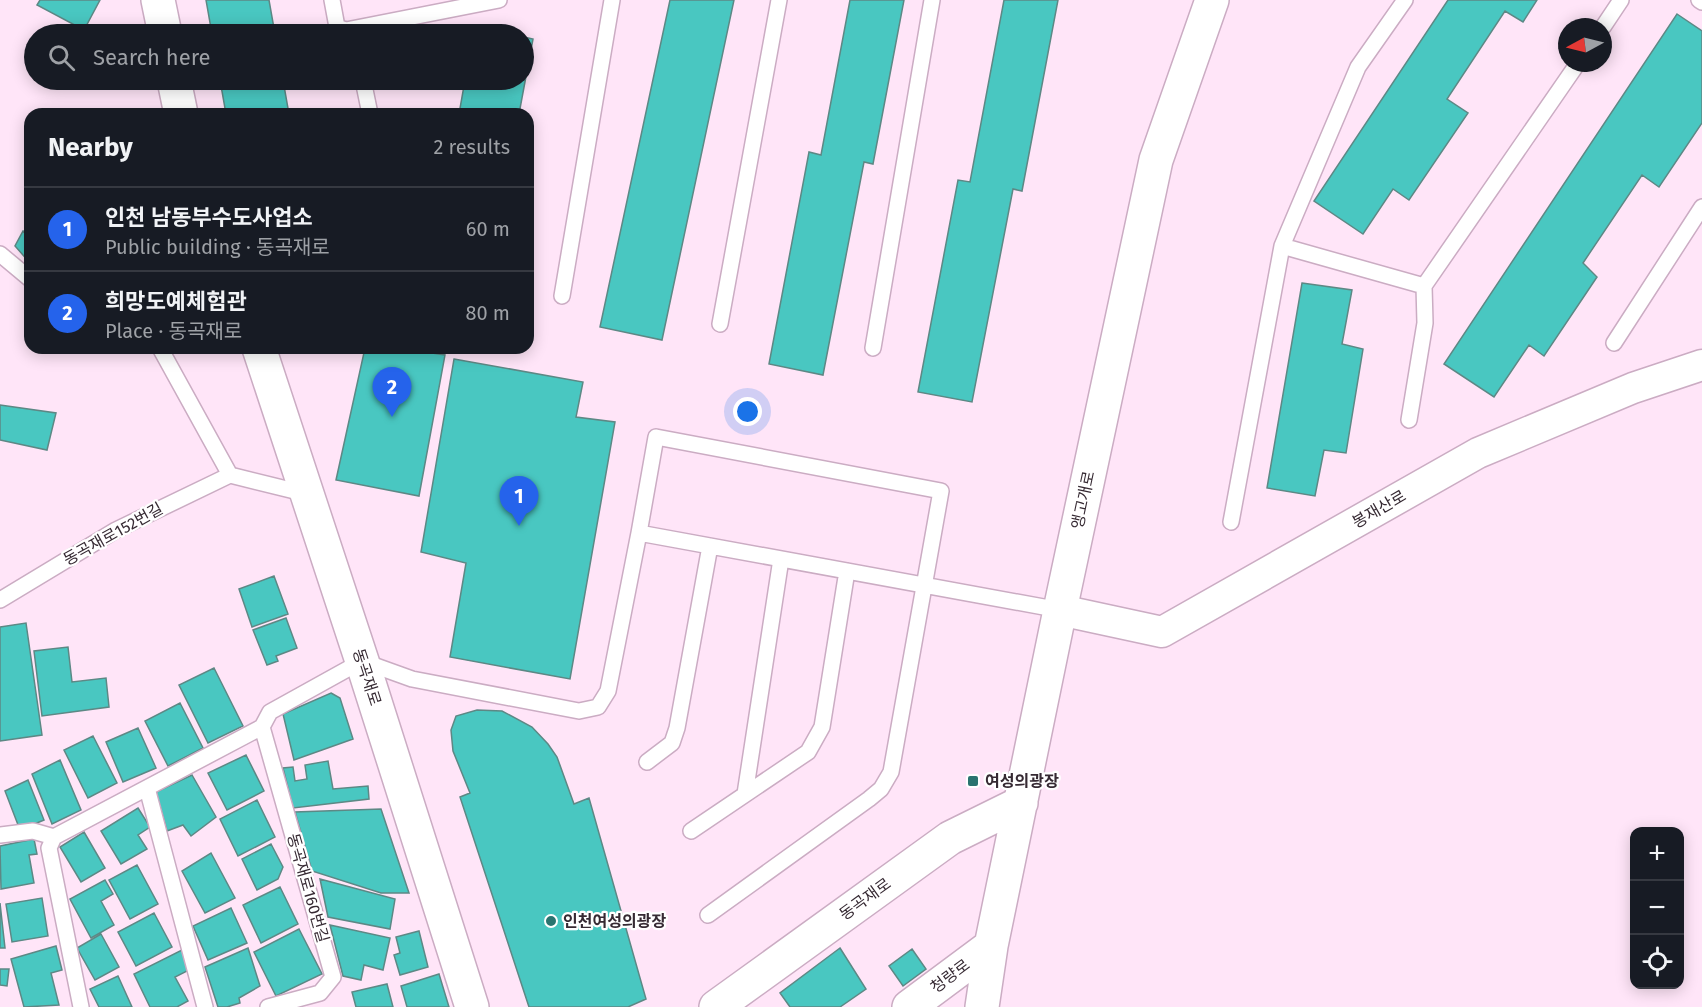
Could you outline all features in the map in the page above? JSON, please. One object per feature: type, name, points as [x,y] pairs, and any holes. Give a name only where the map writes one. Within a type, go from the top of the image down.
[{"type":"street","points":[[158,0],[163,24]]},
{"type":"street","name":"앵고개로","points":[[982,1007],[991,946],[1060,610],[1156,160],[1212,0]]},
{"type":"street","points":[[176,90],[180,108]]},
{"type":"street","name":"동곡재로","points":[[261,354],[472,1007]]},
{"type":"street","name":"봉재산로","points":[[1060,610],[1162,632],[1478,453],[1633,388],[1702,365]]},
{"type":"street","name":"동곡재로","points":[[716,1007],[950,838],[1021,802]]},
{"type":"street","name":"청량로","points":[[909,1007],[991,946]]},
{"type":"lane","points":[[332,0],[336,24]]},
{"type":"lane","points":[[389,24],[495,0]]},
{"type":"lane","points":[[562,296],[612,0]]},
{"type":"lane","points":[[720,324],[779,0]]},
{"type":"lane","points":[[873,348],[932,0]]},
{"type":"lane","points":[[1231,522],[1282,246],[1358,67],[1405,0]]},
{"type":"lane","points":[[1609,18],[1621,0]]},
{"type":"lane","points":[[1409,420],[1425,323],[1424,286],[1572,72]]},
{"type":"lane","points":[[365,90],[369,108]]},
{"type":"lane","points":[[1614,344],[1702,207]]},
{"type":"lane","points":[[1282,246],[1424,286]]},
{"type":"lane","points":[[0,254],[24,274]]},
{"type":"lane","points":[[163,354],[230,474],[307,494]]},
{"type":"lane","points":[[81,1007],[49,848],[54,837],[262,727],[270,712],[362,661],[423,681],[579,711],[598,707],[608,692],[656,437],[941,491],[891,772],[881,789],[708,915]]},
{"type":"lane","name":"동곡재로152번길","points":[[0,600],[116,530],[230,474]]},
{"type":"lane","points":[[639,533],[1060,610]]},
{"type":"lane","points":[[647,762],[672,742],[677,728],[710,546]]},
{"type":"lane","points":[[745,794],[781,559]]},
{"type":"lane","points":[[691,831],[808,752],[822,727],[847,571]]},
{"type":"lane","name":"동곡재로160번길","points":[[262,727],[333,977],[320,993],[268,1007]]},
{"type":"lane","points":[[147,788],[204,1007]]},
{"type":"lane","points":[[0,835],[33,831],[54,837]]},
{"type":"building","points":[[40,0],[100,0],[87,24],[73,24],[37,5]]},
{"type":"building","points":[[206,0],[269,0],[273,24],[210,24]]},
{"type":"building","points":[[670,0],[734,0],[662,340],[600,327]]},
{"type":"building","points":[[850,0],[904,0],[873,164],[864,162],[823,375],[769,364],[809,152],[821,155]]},
{"type":"building","points":[[1004,0],[1058,0],[1022,191],[1013,189],[972,402],[918,392],[958,180],[970,182]]},
{"type":"building","points":[[1448,0],[1537,0],[1523,22],[1505,11],[1447,99],[1468,113],[1409,200],[1393,189],[1363,234],[1314,201]]},
{"type":"building","points":[[1677,14],[1702,31],[1702,123],[1659,187],[1642,175],[1583,263],[1597,277],[1544,356],[1529,345],[1494,397],[1444,364]]},
{"type":"building","points":[[222,90],[285,90],[288,108],[225,108]]},
{"type":"building","points":[[463,90],[523,90],[520,108],[460,108]]},
{"type":"building","points":[[23,231],[24,232],[24,256],[15,246]]},
{"type":"building","points":[[1302,283],[1352,290],[1342,344],[1363,349],[1346,453],[1324,450],[1315,496],[1267,488]]},
{"type":"building","points":[[364,354],[445,355],[419,496],[336,480]]},
{"type":"building","points":[[454,359],[583,382],[576,417],[615,422],[570,679],[450,657],[466,563],[421,552]]},
{"type":"building","points":[[0,405],[56,413],[47,450],[0,440]]},
{"type":"building","points":[[274,576],[288,614],[252,627],[239,589]]},
{"type":"building","points":[[286,618],[297,648],[276,656],[278,661],[267,665],[253,630]]},
{"type":"building","points":[[26,623],[42,735],[0,741],[0,627]]},
{"type":"building","points":[[68,647],[72,682],[106,678],[109,707],[42,716],[34,651]]},
{"type":"building","points":[[214,668],[243,726],[208,743],[179,685]]},
{"type":"building","points":[[331,693],[340,698],[353,739],[294,760],[283,714]]},
{"type":"building","points":[[180,703],[203,748],[168,766],[145,721]]},
{"type":"building","points":[[477,710],[502,711],[532,727],[557,757],[574,804],[589,798],[646,999],[628,1007],[529,1007],[460,797],[470,793],[453,751],[451,730],[456,716]]},
{"type":"building","points":[[138,728],[156,768],[123,782],[106,742]]},
{"type":"building","points":[[93,736],[117,783],[88,798],[64,750]]},
{"type":"building","points":[[246,755],[264,791],[227,810],[208,773]]},
{"type":"building","points":[[60,760],[81,810],[52,824],[32,774]]},
{"type":"building","points":[[328,761],[333,789],[368,786],[369,799],[293,808],[283,768],[293,767],[295,781],[307,779],[305,765]]},
{"type":"building","points":[[192,775],[216,817],[191,836],[183,825],[167,831],[156,792]]},
{"type":"building","points":[[28,780],[44,820],[20,830],[5,791]]},
{"type":"building","points":[[257,800],[275,837],[238,856],[220,819]]},
{"type":"building","points":[[138,808],[150,827],[138,835],[147,849],[121,864],[101,831]]},
{"type":"building","points":[[381,809],[409,893],[381,893],[312,871],[295,812]]},
{"type":"building","points":[[84,832],[105,868],[81,882],[60,847]]},
{"type":"building","points":[[34,839],[37,854],[29,855],[34,883],[1,889],[0,846]]},
{"type":"building","points":[[271,844],[283,867],[278,879],[257,890],[242,859]]},
{"type":"building","points":[[211,853],[235,898],[205,913],[182,871]]},
{"type":"building","points":[[137,865],[158,904],[130,919],[109,880]]},
{"type":"building","points":[[320,879],[395,899],[390,929],[328,917]]},
{"type":"building","points":[[105,880],[113,894],[101,901],[114,925],[91,938],[70,899]]},
{"type":"building","points":[[280,887],[298,924],[261,943],[243,905]]},
{"type":"building","points":[[42,898],[48,936],[12,942],[6,904]]},
{"type":"building","points":[[0,903],[5,948],[0,948]]},
{"type":"building","points":[[231,908],[247,943],[208,960],[193,926]]},
{"type":"building","points":[[154,913],[172,947],[136,966],[118,932]]},
{"type":"building","points":[[330,925],[390,938],[383,970],[364,965],[361,980],[343,976]]},
{"type":"building","points":[[299,929],[322,974],[276,996],[254,952]]},
{"type":"building","points":[[419,931],[428,967],[400,975],[394,955],[400,953],[396,937]]},
{"type":"building","points":[[101,934],[119,967],[95,980],[77,948]]},
{"type":"building","points":[[56,946],[62,970],[51,973],[59,1005],[24,1007],[11,959]]},
{"type":"building","points":[[248,948],[260,986],[239,998],[240,1003],[218,1007],[205,967]]},
{"type":"building","points":[[840,948],[866,989],[840,1007],[790,1007],[780,993]]},
{"type":"building","points":[[912,949],[926,969],[903,986],[889,966]]},
{"type":"building","points":[[182,950],[191,969],[175,977],[188,1001],[177,1007],[150,1007],[134,974]]},
{"type":"building","points":[[0,969],[9,969],[7,986],[0,985]]},
{"type":"building","points":[[439,974],[449,1007],[407,1007],[401,986]]},
{"type":"building","points":[[118,976],[132,1007],[99,1007],[90,989]]},
{"type":"building","points":[[387,984],[393,1007],[356,1007],[352,992]]},
{"type":"place","name":"희망도예체험관","points":[[392,417]]},
{"type":"place","name":"인천 남동부수도사업소","points":[[519,526]]},
{"type":"place","name":"여성의광장","points":[[973,781]]},
{"type":"place","name":"인천여성의광장","points":[[551,921]]}]
